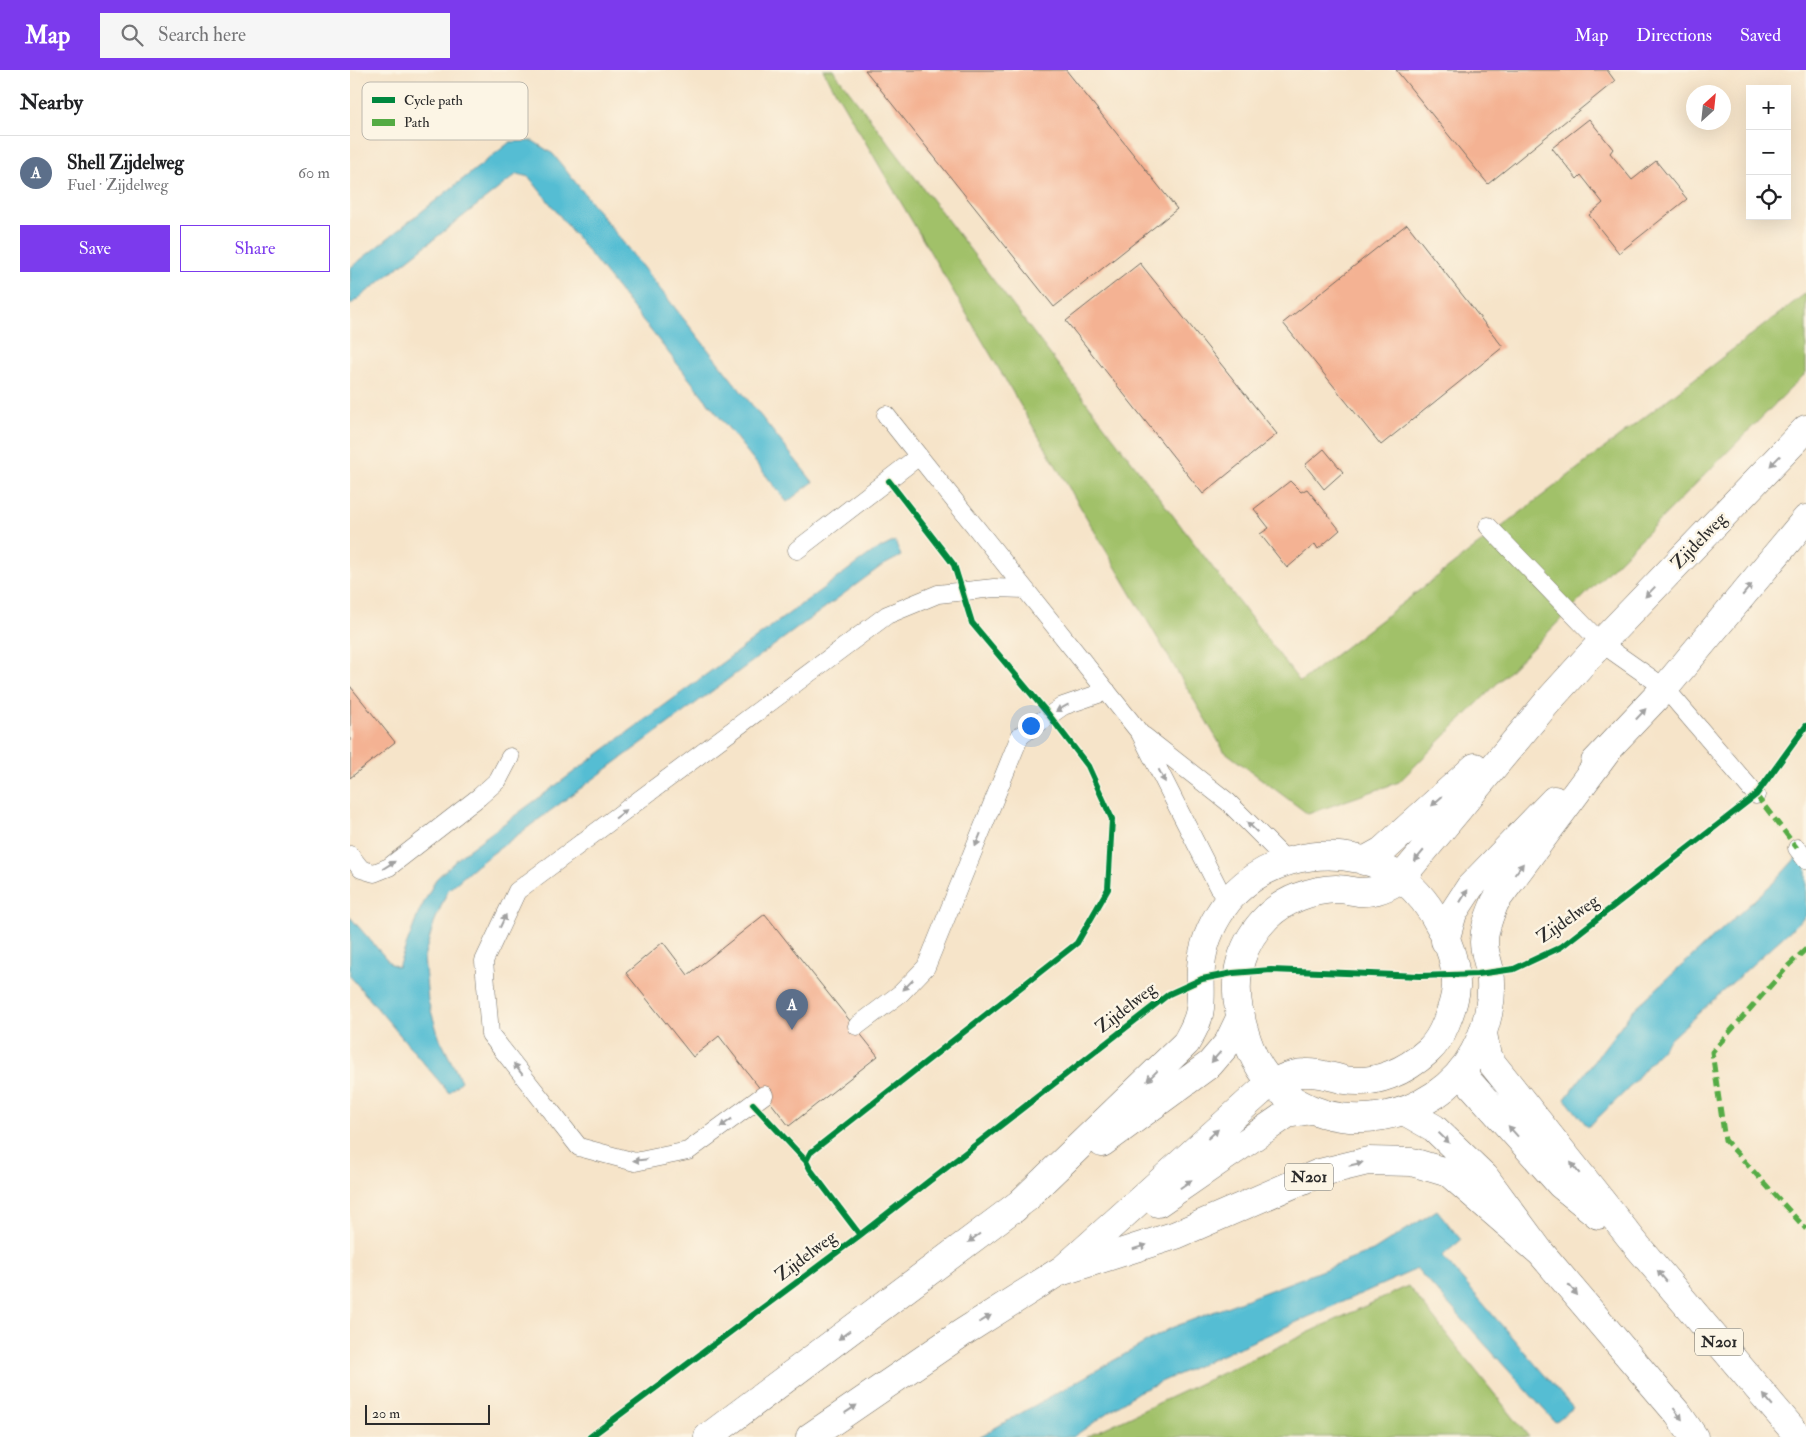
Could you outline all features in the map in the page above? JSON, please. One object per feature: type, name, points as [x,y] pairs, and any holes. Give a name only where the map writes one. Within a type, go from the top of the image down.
[{"type":"main road","name":"Zijdelweg","points":[[1401,878],[1551,698],[1601,643],[1806,429]]},
{"type":"main road","points":[[1446,941],[1453,913],[1470,887],[1539,814],[1608,750],[1665,688],[1806,519]]},
{"type":"main road","name":"Zijdelweg","points":[[1364,861],[1382,851],[1551,698]]},
{"type":"main road","points":[[1401,878],[1391,886],[1361,892],[1337,889],[1312,892],[1288,901],[1268,916],[1252,934],[1242,954],[1237,974],[1236,995],[1246,1041],[1257,1063],[1272,1084],[1290,1099],[1311,1110],[1341,1118],[1373,1118],[1404,1112],[1425,1101],[1445,1087],[1462,1070],[1474,1053],[1483,1033],[1490,1003],[1490,973],[1484,943],[1486,925],[1494,902],[1608,750]]},
{"type":"main road","points":[[1014,1208],[1186,1043],[1195,1026],[1200,1009],[1200,976],[1205,944],[1211,929],[1228,901],[1238,890],[1255,877],[1287,861],[1318,855],[1334,855],[1364,861],[1383,868],[1401,878],[1428,906],[1438,922],[1454,963],[1456,987],[1452,1010],[1443,1032],[1430,1050],[1412,1064],[1392,1075],[1369,1080],[1346,1080],[1324,1074],[1304,1072],[1272,1084],[1060,1272]]},
{"type":"main road","points":[[1228,901],[1252,934]]},
{"type":"main road","points":[[708,1437],[1210,1064],[1228,1043],[1240,1016]]},
{"type":"main road","points":[[1443,1032],[1462,1070]]},
{"type":"main road","name":"N201","points":[[1483,1033],[1487,1057],[1638,1247],[1799,1437]]},
{"type":"main road","name":"N201","points":[[1462,1070],[1469,1082],[1561,1184],[1638,1247]]},
{"type":"main road","points":[[810,1437],[962,1333],[1060,1272],[1287,1114],[1311,1110]]},
{"type":"main road","name":"N201","points":[[1404,1112],[1434,1128],[1485,1177],[1541,1253],[1678,1414],[1694,1437]]},
{"type":"main road","name":"N201","points":[[1060,1272],[1176,1235],[1319,1173],[1368,1161],[1412,1162],[1448,1173],[1541,1253]]},
{"type":"lane","points":[[886,415],[1140,733],[1220,889],[1228,901]]},
{"type":"lane","points":[[797,550],[919,456]]},
{"type":"lane","points":[[1488,526],[1601,643],[1665,688],[1756,795]]},
{"type":"lane","points":[[764,1095],[688,1151],[635,1162],[579,1147],[490,1034],[484,961],[516,891],[887,615],[938,594],[994,588],[1025,589]]},
{"type":"lane","points":[[857,1026],[901,993],[926,967],[1020,736],[1063,706],[1107,691]]},
{"type":"lane","points":[[1140,733],[1228,802],[1287,861]]},
{"type":"lane","points":[[350,855],[361,869],[374,873],[389,867],[486,791],[498,780],[510,757]]},
{"type":"green space","points":[[823,70],[833,70],[1300,682],[1806,293],[1806,373],[1399,782],[1308,814],[1224,751]]},
{"type":"green space","points":[[1408,1286],[1529,1437],[1086,1437]]},
{"type":"water","points":[[533,141],[553,154],[813,482],[787,502],[529,177],[517,174],[350,305],[350,268],[510,142]]},
{"type":"water","points":[[895,541],[901,556],[880,567],[477,865],[448,890],[434,923],[424,957],[428,1001],[439,1037],[461,1081],[449,1093],[350,976],[350,917],[391,964],[398,967],[419,912],[436,879],[464,853],[871,553]]},
{"type":"water","points":[[1806,847],[1806,916],[1670,1039],[1627,1090],[1588,1127],[1565,1099],[1633,1010],[1774,882]]},
{"type":"water","points":[[1437,1210],[1461,1240],[1442,1256],[1573,1408],[1555,1422],[1417,1269],[1138,1392],[1073,1437],[979,1437],[1171,1328],[1373,1251]]},
{"type":"building","points":[[865,70],[1066,70],[1177,209],[1054,307]]},
{"type":"building","points":[[1396,70],[1607,70],[1615,81],[1488,184]]},
{"type":"building","points":[[1589,119],[1613,149],[1610,153],[1632,180],[1656,161],[1687,199],[1619,253],[1589,215],[1603,203],[1581,175],[1577,179],[1552,148]]},
{"type":"building","points":[[1407,224],[1503,347],[1381,445],[1283,323]]},
{"type":"building","points":[[1140,263],[1277,434],[1203,494],[1066,321]]},
{"type":"building","points":[[1324,449],[1343,472],[1324,489],[1305,465]]},
{"type":"building","points":[[1290,481],[1301,492],[1307,489],[1340,530],[1318,549],[1315,544],[1287,568],[1260,534],[1269,528],[1254,509]]},
{"type":"building","points":[[350,686],[395,742],[350,778]]},
{"type":"building","points":[[765,914],[878,1056],[789,1126],[719,1036],[693,1057],[626,973],[663,942],[688,975]]},
{"type":"marked path","points":[[1756,795],[1797,848]]},
{"type":"marked path","points":[[1806,949],[1789,965],[1712,1052],[1725,1140],[1806,1229]]},
{"type":"cycle path","points":[[860,1235],[810,1169],[806,1161],[810,1153],[1077,943],[1108,889],[1112,819],[1088,766],[1049,715],[972,623],[954,565],[889,481]]},
{"type":"cycle path","points":[[590,1437],[860,1235],[1169,994],[1202,979],[1233,973],[1271,970],[1420,976],[1478,974],[1514,969],[1561,947],[1756,795],[1806,726]]},
{"type":"cycle path","points":[[753,1104],[806,1161]]},
{"type":"place","name":"Shell Zijdelweg","points":[[792,1030]]}]
